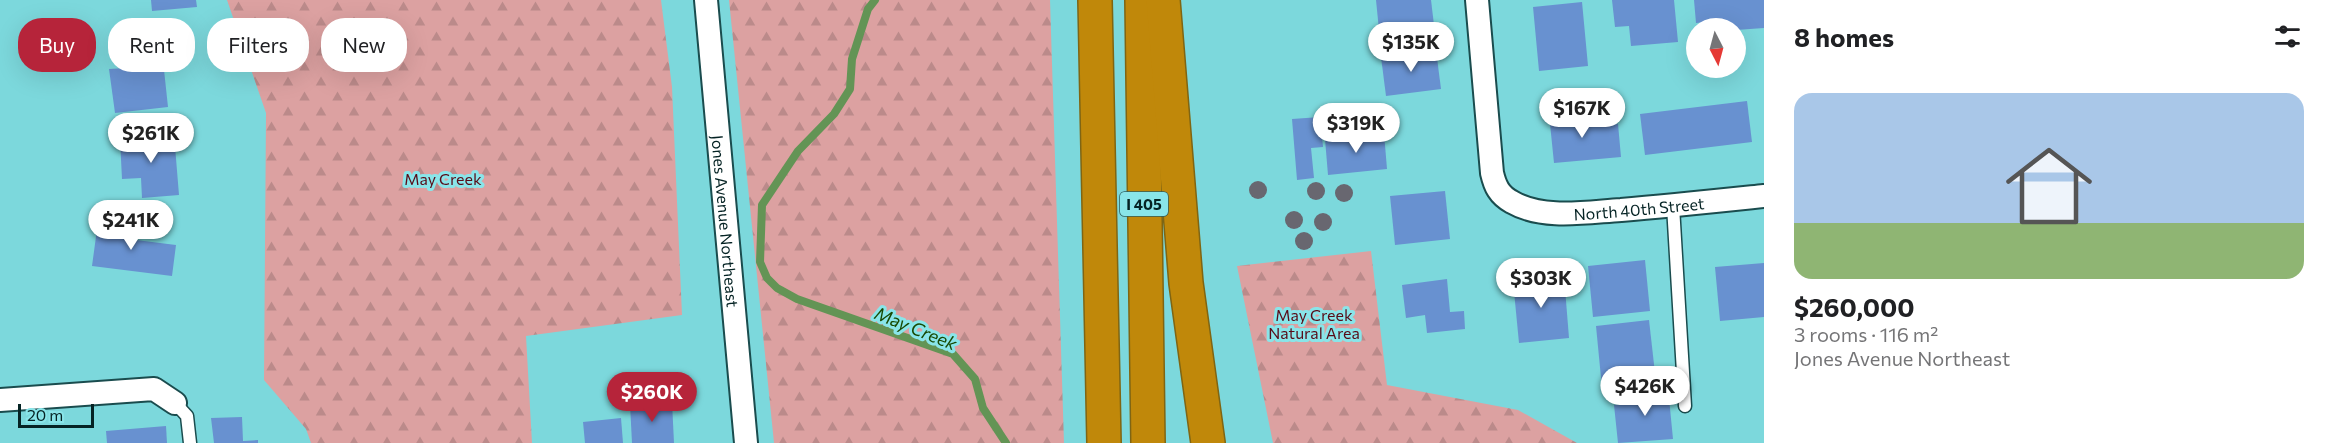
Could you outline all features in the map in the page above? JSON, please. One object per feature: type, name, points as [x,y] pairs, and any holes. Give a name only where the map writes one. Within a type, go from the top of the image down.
[{"type":"highway","name":"I 405","points":[[1095,0],[1104,443]]},
{"type":"highway","name":"I 405","points":[[1142,0],[1148,443]]},
{"type":"highway","points":[[1163,0],[1186,283],[1206,433]]},
{"type":"street","name":"Jones Avenue Northeast","points":[[706,0],[746,443]]},
{"type":"street","name":"North 40th Street","points":[[1477,0],[1492,173],[1495,187],[1502,196],[1513,203],[1546,212],[1565,214],[1764,196]]},
{"type":"street","points":[[0,400],[154,389],[175,403]]},
{"type":"lane","points":[[1673,206],[1685,406]]},
{"type":"lane","points":[[175,403],[187,416],[190,443]]},
{"type":"green space","name":"May Creek","points":[[227,0],[661,0],[672,87],[682,315],[526,336],[532,443],[311,443],[306,429],[264,380],[266,113],[252,72],[309,72],[309,18],[233,18]]},
{"type":"green space","name":"May Creek","points":[[729,0],[1050,0],[1064,443],[774,443]]},
{"type":"green space","name":"May Creek Natural Area","points":[[1371,251],[1387,385],[1518,410],[1577,443],[1273,443],[1237,266]]},
{"type":"building","points":[[151,0],[196,0],[197,7],[152,11]]},
{"type":"building","points":[[1376,0],[1431,0],[1434,25],[1379,30]]},
{"type":"building","points":[[1612,0],[1674,0],[1678,42],[1631,46],[1629,26],[1615,27]]},
{"type":"building","points":[[1694,0],[1764,0],[1764,28],[1746,29],[1746,18],[1696,18]]},
{"type":"building","points":[[1582,2],[1588,66],[1539,71],[1533,7]]},
{"type":"building","points":[[1436,50],[1441,89],[1386,96],[1381,57]]},
{"type":"building","points":[[109,72],[164,72],[168,107],[115,113]]},
{"type":"building","points":[[1747,101],[1752,142],[1645,155],[1640,114]]},
{"type":"building","points":[[1583,111],[1584,127],[1618,124],[1621,157],[1554,163],[1549,114]]},
{"type":"building","points":[[1320,117],[1323,147],[1311,148],[1314,178],[1297,180],[1292,119]]},
{"type":"building","points":[[1384,133],[1387,169],[1328,175],[1325,139]]},
{"type":"building","points":[[174,134],[179,195],[142,198],[141,178],[122,179],[120,139]]},
{"type":"building","points":[[1445,191],[1450,239],[1395,245],[1390,196]]},
{"type":"building","points":[[98,222],[138,227],[136,240],[176,245],[172,276],[92,266]]},
{"type":"building","points":[[1645,260],[1650,311],[1593,317],[1588,266]]},
{"type":"building","points":[[1764,263],[1764,317],[1720,321],[1715,267]]},
{"type":"building","points":[[1564,276],[1569,338],[1519,343],[1513,281]]},
{"type":"building","points":[[1447,279],[1450,312],[1464,311],[1465,329],[1427,333],[1425,315],[1406,318],[1402,285]]},
{"type":"building","points":[[1649,320],[1656,382],[1602,388],[1596,326]]},
{"type":"building","points":[[1668,388],[1673,439],[1618,443],[1614,405],[1633,403],[1632,392]]},
{"type":"building","points":[[672,402],[674,443],[632,443],[630,404]]},
{"type":"building","points":[[242,417],[243,441],[258,440],[258,443],[214,443],[211,418]]},
{"type":"building","points":[[621,418],[623,443],[585,443],[583,422]]},
{"type":"building","points":[[166,426],[167,443],[107,443],[106,431]]},
{"type":"waterway","name":"May Creek","points":[[875,0],[868,9],[852,59],[850,89],[834,114],[798,151],[762,205],[760,262],[767,278],[777,288],[797,299],[953,354],[975,379],[983,408],[1006,443]]}]
